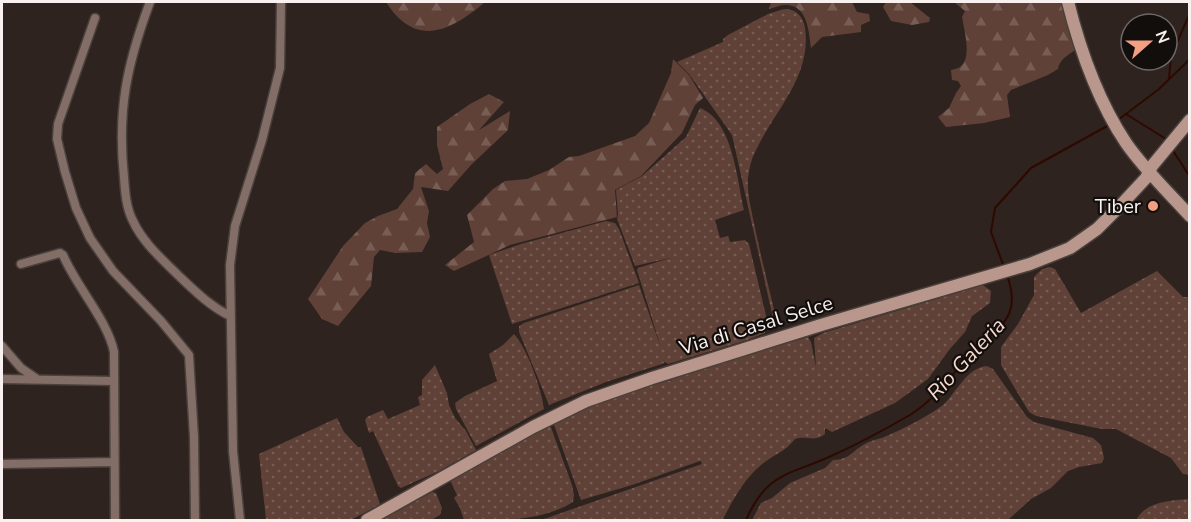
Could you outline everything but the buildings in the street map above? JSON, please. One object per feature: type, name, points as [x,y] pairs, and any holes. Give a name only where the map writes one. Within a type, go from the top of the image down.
[{"type":"main road","points":[[1068,2],[1082,51],[1119,132],[1149,172],[1190,216]]},
{"type":"main road","name":"Via di Casal Selce","points":[[367,520],[533,427],[586,401],[814,327],[1030,264],[1070,248],[1098,229],[1146,178],[1190,120]]},
{"type":"street","points":[[150,2],[125,82],[122,106],[123,163],[129,211],[133,223],[150,247],[204,299],[230,316]]},
{"type":"street","points":[[240,520],[234,465],[230,265],[233,237],[280,68],[282,2]]},
{"type":"street","points":[[94,18],[59,122],[57,136],[59,150],[72,196],[93,243],[113,271],[161,321],[189,355],[194,437],[195,520]]},
{"type":"street","points":[[21,264],[51,254],[63,255],[76,282],[109,335],[114,352],[115,520]]},
{"type":"street","points":[[2,346],[21,368],[37,379]]},
{"type":"street","points":[[2,379],[113,381]]},
{"type":"street","points":[[2,464],[114,462]]},
{"type":"green space","points":[[386,2],[485,2],[459,21],[434,31],[409,26],[397,17]]},
{"type":"green space","points":[[771,2],[852,2],[857,12],[869,14],[870,21],[861,25],[861,32],[822,37],[811,48],[806,22],[800,10],[786,5],[769,9]]},
{"type":"green space","points":[[886,2],[910,2],[930,18],[929,22],[912,25],[891,21],[883,7]]},
{"type":"green space","points":[[954,2],[1064,2],[1067,23],[1076,49],[1062,60],[1058,69],[1011,90],[1007,95],[1010,117],[984,123],[946,127],[938,117],[949,108],[961,86],[958,81],[952,80],[951,70],[960,67],[964,62],[967,50],[962,17],[965,11]]},
{"type":"green space","points":[[784,9],[795,12],[804,24],[806,46],[803,62],[790,93],[755,152],[748,178],[751,207],[778,326],[775,327],[732,135],[689,74],[677,62],[723,42],[728,35],[768,14]]},
{"type":"green space","points":[[673,59],[689,75],[703,98],[695,105],[682,133],[641,176],[615,190],[617,217],[510,245],[454,271],[445,265],[474,242],[467,215],[493,189],[505,181],[527,179],[549,170],[569,157],[579,156],[635,136],[649,123],[671,73]]},
{"type":"green space","points":[[489,94],[504,102],[479,130],[510,111],[508,130],[471,165],[448,191],[421,187],[429,211],[427,223],[430,237],[422,252],[395,253],[380,250],[374,257],[371,286],[338,326],[322,319],[308,299],[343,246],[365,223],[397,209],[413,189],[415,173],[426,164],[437,174],[443,169],[437,145],[437,127]]},
{"type":"green space","points":[[700,108],[720,125],[732,152],[744,210],[715,220],[720,238],[728,236],[730,242],[745,240],[749,244],[767,320],[765,333],[668,364],[665,362],[549,405],[519,332],[519,326],[524,323],[639,285],[661,348],[637,270],[670,258],[635,266],[617,219],[616,190],[642,176],[686,137]]},
{"type":"green space","points":[[606,221],[615,223],[619,229],[639,283],[512,324],[489,255]]},
{"type":"green space","points":[[1050,267],[1055,269],[1081,313],[1157,271],[1183,297],[1189,297],[1189,475],[1183,474],[1171,458],[1116,429],[1102,429],[1036,416],[1029,412],[1001,365],[1001,347],[1018,324],[1034,295],[1034,277],[1042,269]]},
{"type":"green space","points":[[983,285],[991,291],[990,303],[972,316],[965,332],[928,379],[895,403],[832,432],[825,428],[825,434],[821,437],[795,439],[749,477],[723,519],[541,520],[702,464],[700,460],[632,485],[581,500],[554,425],[555,422],[583,408],[632,390],[672,380],[672,376],[808,337],[816,367],[814,338],[823,333]]},
{"type":"green space","points":[[514,334],[524,349],[533,370],[544,409],[476,446],[455,403],[497,381],[489,354]]},
{"type":"green space","points":[[435,365],[455,418],[466,431],[476,450],[439,471],[401,488],[398,486],[373,431],[369,433],[365,420],[383,410],[388,419],[420,405],[418,397],[422,395],[422,380]]},
{"type":"green space","points":[[987,366],[993,369],[1027,417],[1034,422],[1093,438],[1101,445],[1104,458],[1102,463],[1068,471],[1051,488],[1031,499],[1008,520],[752,520],[761,503],[772,498],[790,483],[825,468],[833,460],[848,456],[864,444],[882,438],[930,414],[943,405],[973,371]]},
{"type":"green space","points":[[337,418],[344,432],[358,447],[361,447],[380,504],[351,520],[266,520],[259,454]]},
{"type":"green space","points":[[549,422],[572,485],[573,502],[561,509],[534,516],[506,520],[464,520],[454,498],[457,495],[449,478]]},
{"type":"green space","points":[[432,492],[436,493],[442,508],[440,515],[431,520],[382,520]]},
{"type":"green space","points":[[1189,499],[1189,520],[1136,520],[1152,506]]},
{"type":"waterway","points":[[1169,79],[1171,56],[1190,13]]},
{"type":"waterway","name":"Rio Galeria","points":[[1118,120],[1159,89],[1190,59]]},
{"type":"waterway","points":[[1126,114],[1166,139]]},
{"type":"waterway","name":"Rio Galeria","points":[[1004,267],[991,232],[995,208],[1031,168],[1109,125]]},
{"type":"waterway","points":[[1172,149],[1190,177]]},
{"type":"waterway","name":"Rio Galeria","points":[[746,520],[762,493],[779,478],[870,437],[910,415],[928,401],[1006,319],[1012,301],[1007,275]]},
{"type":"place","name":"Tiber","points":[[1153,206]]}]
